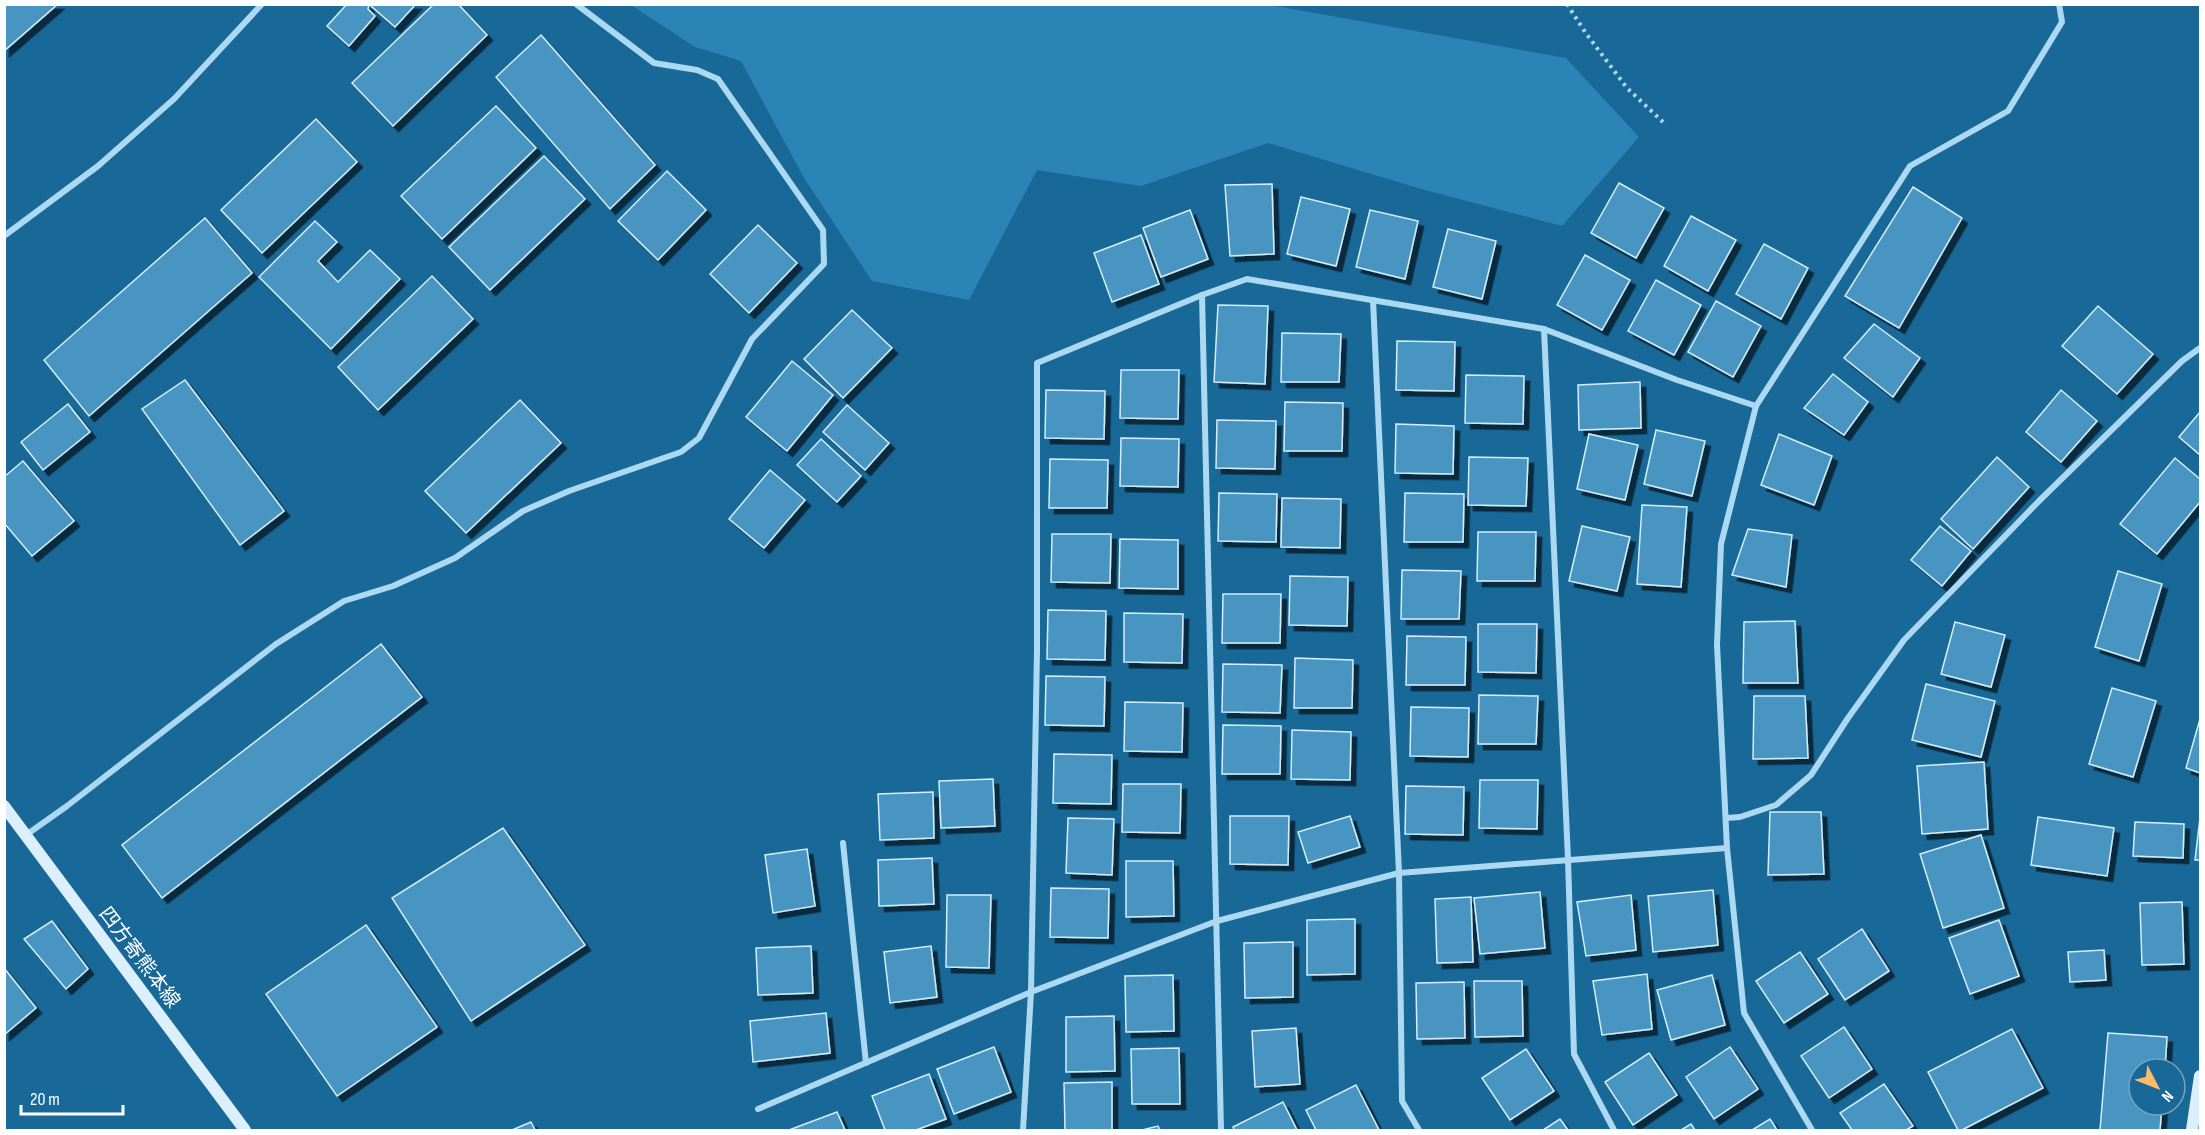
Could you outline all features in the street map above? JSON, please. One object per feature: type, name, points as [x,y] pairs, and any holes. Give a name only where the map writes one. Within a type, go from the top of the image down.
[{"type":"main road","name":"四方寄熊本線","points":[[4,806],[245,1131]]},
{"type":"main road","points":[[2192,1131],[2200,1076]]},
{"type":"street","points":[[4,236],[98,166],[174,99],[262,4]]},
{"type":"street","points":[[26,835],[67,806],[276,644],[344,601],[393,586],[455,558],[523,511],[569,490],[681,452],[699,438],[752,339],[824,264],[823,230],[718,79],[697,69],[654,63],[576,4]]},
{"type":"street","points":[[1812,1131],[1744,1013],[1727,848],[1717,645],[1721,544],[1756,406],[1910,166],[2008,111],[2062,22],[2059,4]]},
{"type":"street","points":[[1023,1131],[1031,992],[1037,650],[1037,363],[1202,295],[1247,279],[1544,329],[1677,380],[1756,406]]},
{"type":"street","points":[[1202,295],[1221,1131]]},
{"type":"street","points":[[1373,300],[1399,873],[1402,1101],[1419,1131]]},
{"type":"street","points":[[1544,329],[1568,859],[1574,1054],[1614,1131]]},
{"type":"street","points":[[1726,818],[1740,818],[1776,805],[1811,775],[1848,718],[1904,640],[2039,501],[2182,361],[2200,348]]},
{"type":"street","points":[[843,843],[866,1063]]},
{"type":"street","points":[[758,1109],[1031,992],[1217,921],[1399,873],[1727,848]]},
{"type":"path","points":[[1567,4],[1627,88],[1663,122]]},
{"type":"shaded area","points":[[631,5],[1270,5],[1566,58],[1639,137],[1562,226],[1421,189],[1268,143],[1141,186],[1037,170],[969,300],[872,281],[804,178],[741,61],[695,47]]},
{"type":"building","points":[[4,4],[58,4],[4,51]]},
{"type":"building","points":[[347,4],[369,4],[368,9],[375,16],[349,46],[327,26]]},
{"type":"building","points":[[372,4],[416,4],[395,27],[371,6]]},
{"type":"building","points":[[434,4],[458,4],[487,35],[393,126],[352,83]]},
{"type":"building","points":[[541,35],[655,165],[610,209],[496,77]]},
{"type":"building","points":[[496,106],[536,148],[442,239],[401,196]]},
{"type":"building","points":[[316,119],[357,162],[262,253],[221,210]]},
{"type":"building","points":[[544,156],[585,199],[490,290],[449,247]]},
{"type":"building","points":[[667,171],[706,210],[658,260],[618,221]]},
{"type":"building","points":[[1619,183],[1664,208],[1636,258],[1591,233]]},
{"type":"building","points":[[1272,184],[1274,254],[1230,256],[1225,185]]},
{"type":"building","points":[[1913,187],[1962,218],[1899,328],[1845,296]]},
{"type":"building","points":[[1301,197],[1350,209],[1336,266],[1287,254]]},
{"type":"building","points":[[1190,210],[1208,259],[1161,277],[1143,228]]},
{"type":"building","points":[[1370,210],[1418,221],[1405,279],[1356,267]]},
{"type":"building","points":[[1691,216],[1736,240],[1708,291],[1664,266]]},
{"type":"building","points":[[205,218],[252,273],[89,416],[44,360]]},
{"type":"building","points":[[315,221],[337,242],[318,261],[338,282],[370,250],[400,279],[331,349],[259,277]]},
{"type":"building","points":[[758,225],[797,263],[749,313],[710,274]]},
{"type":"building","points":[[1448,229],[1496,241],[1482,299],[1433,287]]},
{"type":"building","points":[[1141,235],[1159,284],[1112,302],[1094,253]]},
{"type":"building","points":[[1764,244],[1808,268],[1781,319],[1736,294]]},
{"type":"building","points":[[1585,255],[1630,280],[1602,330],[1557,305]]},
{"type":"building","points":[[432,276],[473,319],[378,410],[338,367]]},
{"type":"building","points":[[1656,280],[1701,305],[1674,355],[1628,331]]},
{"type":"building","points":[[1716,301],[1761,326],[1733,377],[1688,352]]},
{"type":"building","points":[[1218,305],[1268,306],[1265,384],[1214,382]]},
{"type":"building","points":[[2098,306],[2153,354],[2117,394],[2062,346]]},
{"type":"building","points":[[852,310],[892,348],[843,398],[804,359]]},
{"type":"building","points":[[1874,324],[1920,358],[1893,397],[1844,358]]},
{"type":"building","points":[[1282,333],[1341,334],[1339,382],[1281,382]]},
{"type":"building","points":[[1397,341],[1455,342],[1454,391],[1396,390]]},
{"type":"building","points":[[792,361],[833,395],[787,451],[746,417]]},
{"type":"building","points":[[1121,370],[1179,370],[1178,419],[1120,418]]},
{"type":"building","points":[[1833,374],[1868,402],[1844,435],[1804,408]]},
{"type":"building","points":[[1466,375],[1524,376],[1523,424],[1465,423]]},
{"type":"building","points":[[185,380],[284,511],[240,545],[142,409]]},
{"type":"building","points":[[1640,382],[1641,428],[1579,430],[1578,385]]},
{"type":"building","points":[[1046,390],[1105,391],[1104,439],[1045,438]]},
{"type":"building","points":[[2061,390],[2097,421],[2061,462],[2026,432]]},
{"type":"building","points":[[520,400],[561,443],[466,533],[425,491]]},
{"type":"building","points":[[1285,402],[1343,403],[1342,451],[1284,451]]},
{"type":"building","points":[[68,404],[90,432],[43,470],[21,442]]},
{"type":"building","points":[[847,405],[889,443],[865,470],[823,432]]},
{"type":"building","points":[[2200,412],[2200,455],[2179,437]]},
{"type":"building","points":[[1217,420],[1276,421],[1275,469],[1216,468]]},
{"type":"building","points":[[1396,424],[1454,426],[1453,474],[1395,473]]},
{"type":"building","points":[[1656,430],[1705,441],[1692,496],[1644,484]]},
{"type":"building","points":[[1589,434],[1638,445],[1625,500],[1577,489]]},
{"type":"building","points":[[1779,434],[1832,456],[1814,505],[1761,485]]},
{"type":"building","points":[[1121,438],[1179,439],[1178,487],[1120,486]]},
{"type":"building","points":[[821,439],[861,476],[837,502],[797,465]]},
{"type":"building","points":[[1469,457],[1528,458],[1526,506],[1468,505]]},
{"type":"building","points":[[1997,457],[2029,487],[1973,549],[1941,519]]},
{"type":"building","points":[[2175,458],[2200,479],[2200,502],[2157,554],[2120,524]]},
{"type":"building","points":[[1050,459],[1108,460],[1107,508],[1049,508]]},
{"type":"building","points":[[23,461],[74,521],[32,556],[4,523],[4,477]]},
{"type":"building","points":[[770,470],[805,500],[764,548],[729,519]]},
{"type":"building","points":[[1219,493],[1277,494],[1276,542],[1218,541]]},
{"type":"building","points":[[1405,493],[1464,494],[1463,542],[1404,542]]},
{"type":"building","points":[[1282,498],[1341,499],[1340,548],[1281,547]]},
{"type":"building","points":[[1642,505],[1687,507],[1681,587],[1637,584]]},
{"type":"building","points":[[1582,526],[1630,537],[1617,591],[1569,581]]},
{"type":"building","points":[[1940,526],[1971,551],[1942,586],[1911,560]]},
{"type":"building","points":[[1748,529],[1792,535],[1786,587],[1732,575]]},
{"type":"building","points":[[1478,532],[1536,532],[1535,581],[1477,581]]},
{"type":"building","points":[[1052,534],[1111,534],[1110,583],[1051,582]]},
{"type":"building","points":[[1120,539],[1178,540],[1178,589],[1119,588]]},
{"type":"building","points":[[1402,570],[1461,571],[1459,619],[1401,619]]},
{"type":"building","points":[[2118,571],[2162,584],[2139,661],[2095,647]]},
{"type":"building","points":[[1290,576],[1348,577],[1347,626],[1289,625]]},
{"type":"building","points":[[1223,594],[1281,594],[1280,643],[1222,643]]},
{"type":"building","points":[[1048,610],[1106,611],[1105,660],[1047,659]]},
{"type":"building","points":[[1124,613],[1183,614],[1182,663],[1124,662]]},
{"type":"building","points":[[1795,621],[1798,683],[1743,683],[1744,622]]},
{"type":"building","points":[[1955,622],[2005,635],[1991,687],[1941,674]]},
{"type":"building","points":[[1478,624],[1537,624],[1536,673],[1478,672]]},
{"type":"building","points":[[1407,636],[1466,637],[1465,685],[1406,685]]},
{"type":"building","points":[[381,644],[422,697],[162,898],[122,845]]},
{"type":"building","points":[[1295,658],[1353,660],[1352,708],[1294,708]]},
{"type":"building","points":[[1223,664],[1282,665],[1280,713],[1222,712]]},
{"type":"building","points":[[1046,676],[1105,677],[1104,726],[1045,725]]},
{"type":"building","points":[[1926,684],[1995,701],[1981,757],[1912,740]]},
{"type":"building","points":[[2112,688],[2156,701],[2133,777],[2089,764]]},
{"type":"building","points":[[1479,695],[1538,696],[1536,744],[1478,744]]},
{"type":"building","points":[[1754,696],[1805,696],[1808,758],[1753,759]]},
{"type":"building","points":[[1125,702],[1183,703],[1182,752],[1124,751]]},
{"type":"building","points":[[1411,707],[1469,708],[1468,757],[1410,756]]},
{"type":"building","points":[[2200,719],[2200,773],[2186,768]]},
{"type":"building","points":[[1223,725],[1281,726],[1280,774],[1222,774]]},
{"type":"building","points":[[1292,730],[1351,732],[1350,780],[1291,779]]},
{"type":"building","points":[[1054,754],[1112,755],[1111,804],[1053,803]]},
{"type":"building","points":[[1984,762],[1988,829],[1922,834],[1917,766]]},
{"type":"building","points":[[993,779],[995,826],[941,828],[939,781]]},
{"type":"building","points":[[1480,780],[1538,780],[1537,829],[1479,828]]},
{"type":"building","points":[[1123,784],[1181,784],[1180,833],[1122,832]]},
{"type":"building","points":[[1406,786],[1464,787],[1463,835],[1405,834]]},
{"type":"building","points":[[933,792],[934,838],[880,840],[878,794]]},
{"type":"building","points":[[1770,812],[1821,812],[1824,874],[1768,875]]},
{"type":"building","points":[[1230,816],[1289,816],[1288,865],[1230,864]]},
{"type":"building","points":[[1350,816],[1360,847],[1308,863],[1298,832]]},
{"type":"building","points":[[2038,817],[2114,828],[2107,876],[2031,865]]},
{"type":"building","points":[[1068,818],[1114,819],[1112,875],[1066,873]]},
{"type":"building","points":[[2200,818],[2200,860],[2195,860]]},
{"type":"building","points":[[2135,822],[2184,824],[2183,858],[2133,856]]},
{"type":"building","points":[[503,828],[585,945],[471,1021],[392,898]]},
{"type":"building","points":[[1981,835],[2004,908],[1943,928],[1920,854]]},
{"type":"building","points":[[807,849],[815,906],[773,913],[765,855]]},
{"type":"building","points":[[932,858],[934,904],[879,906],[878,860]]},
{"type":"building","points":[[1126,861],[1173,861],[1174,916],[1126,917]]},
{"type":"building","points":[[1051,888],[1109,889],[1108,938],[1050,937]]},
{"type":"building","points":[[1713,890],[1718,945],[1653,952],[1648,896]]},
{"type":"building","points":[[1540,892],[1545,948],[1480,954],[1474,898]]},
{"type":"building","points":[[947,895],[991,895],[989,968],[946,967]]},
{"type":"building","points":[[1631,895],[1636,950],[1586,956],[1577,902]]},
{"type":"building","points":[[1471,897],[1473,962],[1437,963],[1435,899]]},
{"type":"building","points":[[2182,902],[2184,964],[2142,965],[2140,903]]},
{"type":"building","points":[[1355,919],[1355,974],[1307,975],[1307,920]]},
{"type":"building","points":[[1999,920],[2019,976],[1970,994],[1949,938]]},
{"type":"building","points":[[52,921],[88,969],[66,989],[24,939]]},
{"type":"building","points":[[366,925],[437,1027],[337,1096],[266,994]]},
{"type":"building","points":[[1862,929],[1889,971],[1845,1000],[1818,959]]},
{"type":"building","points":[[1293,942],[1293,997],[1245,998],[1244,943]]},
{"type":"building","points":[[811,946],[813,993],[758,995],[756,948]]},
{"type":"building","points":[[931,946],[937,997],[890,1003],[884,952]]},
{"type":"building","points":[[2104,950],[2106,980],[2070,982],[2068,952]]},
{"type":"building","points":[[1800,952],[1828,994],[1784,1023],[1756,981]]},
{"type":"building","points":[[4,968],[36,1008],[4,1035]]},
{"type":"building","points":[[1647,974],[1652,1029],[1602,1035],[1593,981]]},
{"type":"building","points":[[1173,975],[1174,1031],[1126,1032],[1125,976]]},
{"type":"building","points":[[1712,975],[1725,1025],[1671,1040],[1657,990]]},
{"type":"building","points":[[1474,981],[1522,981],[1523,1036],[1475,1037]]},
{"type":"building","points":[[1464,982],[1465,1038],[1417,1039],[1416,983]]},
{"type":"building","points":[[826,1013],[830,1053],[753,1062],[750,1021]]},
{"type":"building","points":[[1114,1016],[1115,1071],[1066,1072],[1066,1017]]},
{"type":"building","points":[[1844,1027],[1872,1069],[1829,1098],[1801,1056]]},
{"type":"building","points":[[1296,1028],[1300,1084],[1255,1087],[1252,1031]]},
{"type":"building","points":[[2012,1029],[2043,1088],[1958,1130],[1928,1072]]},
{"type":"building","points":[[2108,1033],[2167,1037],[2166,1057],[2127,1057],[2127,1117],[2161,1117],[2160,1130],[2100,1130]]},
{"type":"building","points":[[994,1047],[1011,1092],[954,1114],[937,1069]]},
{"type":"building","points":[[1730,1047],[1758,1089],[1714,1119],[1686,1077]]},
{"type":"building","points":[[1179,1048],[1180,1104],[1132,1104],[1131,1049]]},
{"type":"building","points":[[1526,1049],[1554,1091],[1510,1120],[1482,1078]]},
{"type":"building","points":[[1649,1053],[1677,1095],[1633,1125],[1605,1082]]},
{"type":"building","points":[[929,1074],[946,1119],[916,1130],[885,1130],[872,1096]]},
{"type":"building","points":[[1112,1082],[1112,1130],[1065,1130],[1064,1083]]},
{"type":"building","points":[[1884,1084],[1913,1126],[1906,1130],[1852,1130],[1840,1113]]},
{"type":"building","points":[[1356,1085],[1379,1130],[1316,1130],[1306,1110]]},
{"type":"building","points":[[1283,1102],[1297,1130],[1234,1130],[1233,1127]]},
{"type":"building","points":[[837,1112],[845,1130],[789,1130]]},
{"type":"building","points":[[1560,1119],[1568,1130],[1543,1130]]},
{"type":"building","points":[[1770,1119],[1777,1130],[1752,1130]]},
{"type":"building","points":[[531,1122],[535,1130],[512,1130]]},
{"type":"building","points":[[1691,1124],[1695,1130],[1681,1130]]},
{"type":"building","points":[[1158,1126],[1160,1130],[1142,1130]]}]
